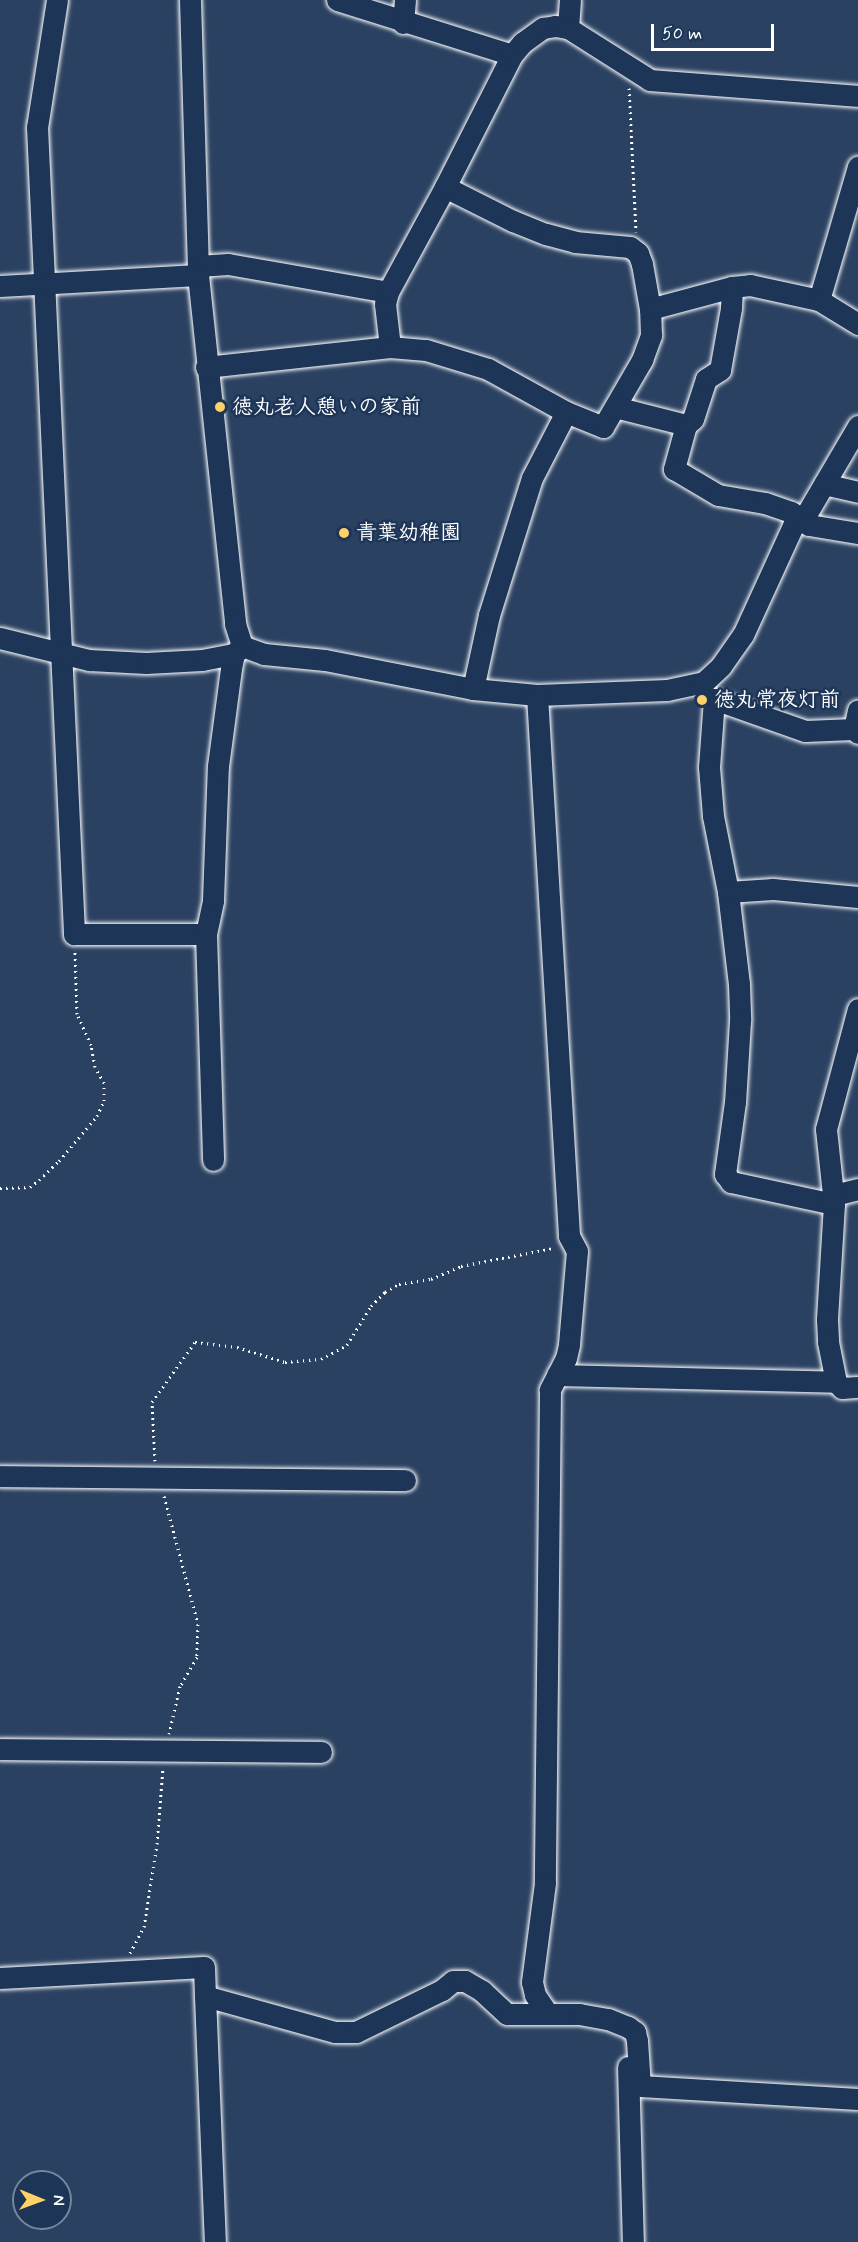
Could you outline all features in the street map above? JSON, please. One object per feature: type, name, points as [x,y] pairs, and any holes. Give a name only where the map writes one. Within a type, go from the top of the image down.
[{"type":"street","points":[[57,0],[37,127],[74,934],[206,934]]},
{"type":"street","points":[[190,0],[198,271],[206,367],[238,650],[218,766],[213,900],[206,934],[213,1160]]},
{"type":"street","points":[[337,0],[403,23],[512,55]]},
{"type":"street","points":[[403,23],[405,0]]},
{"type":"street","points":[[568,28],[570,0]]},
{"type":"street","points":[[390,347],[386,304],[388,292],[445,187],[512,55],[522,43],[543,28],[555,26],[568,28],[650,80],[858,96]]},
{"type":"street","points":[[819,300],[858,168]]},
{"type":"street","points":[[206,367],[390,347],[441,353],[488,369],[566,412],[603,427],[642,360],[651,335],[650,309],[642,264],[634,250],[630,247],[574,242],[546,234],[445,187]]},
{"type":"street","points":[[0,286],[198,271],[228,264],[388,292]]},
{"type":"street","points":[[650,309],[732,287],[750,285],[819,300],[858,324]]},
{"type":"street","points":[[732,287],[731,309],[720,370],[706,379],[693,419],[686,425],[674,469],[718,495],[765,503],[791,512],[809,525],[858,533]]},
{"type":"street","points":[[615,406],[686,425]]},
{"type":"street","points":[[473,689],[489,615],[532,478],[566,412]]},
{"type":"street","points":[[858,426],[824,484],[793,526],[743,635],[721,666],[709,691],[711,796],[728,892],[739,984],[740,1021],[735,1102],[725,1174],[731,1182],[834,1199],[858,1189]]},
{"type":"street","points":[[824,484],[858,492]]},
{"type":"street","points":[[0,638],[89,660],[146,663],[202,660],[238,650],[325,660],[473,689],[537,695],[667,690],[709,691],[805,731],[857,724]]},
{"type":"street","points":[[537,695],[569,1236],[577,1251],[573,1322],[566,1358],[550,1390],[545,1883],[532,1982],[535,1995],[548,2013]]},
{"type":"street","points":[[728,892],[773,889],[858,897]]},
{"type":"street","points":[[858,1010],[826,1129],[834,1199],[827,1320],[836,1382],[842,1388],[858,1387]]},
{"type":"street","points":[[557,1375],[836,1382]]},
{"type":"street","points":[[0,1476],[405,1480]]},
{"type":"street","points":[[0,1749],[321,1752]]},
{"type":"street","points":[[0,1978],[204,1967],[214,2242]]},
{"type":"street","points":[[205,1996],[335,2032],[356,2032],[442,1990],[453,1981],[465,1981],[482,1991],[507,2014],[579,2014],[608,2019],[635,2032],[640,2086],[858,2099]]},
{"type":"street","points":[[617,2025],[625,2036],[627,2054],[633,2242]]},
{"type":"path","points":[[632,69],[629,89],[636,240],[634,250]]},
{"type":"path","points":[[0,1188],[30,1187],[59,1161],[96,1116],[104,1101],[104,1083],[95,1067],[91,1045],[76,1014],[74,934]]},
{"type":"path","points":[[119,1972],[144,1927],[157,1844],[166,1750],[180,1686],[197,1657],[197,1610],[158,1478],[152,1401],[195,1342],[237,1347],[285,1362],[321,1359],[347,1345],[371,1306],[385,1292],[399,1284],[431,1279],[461,1266],[478,1262],[574,1244]]},
{"type":"place","name":"徳丸老人憩いの家前","points":[[220,407]]},
{"type":"place","name":"青葉幼稚園","points":[[344,533]]},
{"type":"place","name":"徳丸常夜灯前","points":[[702,700]]}]
